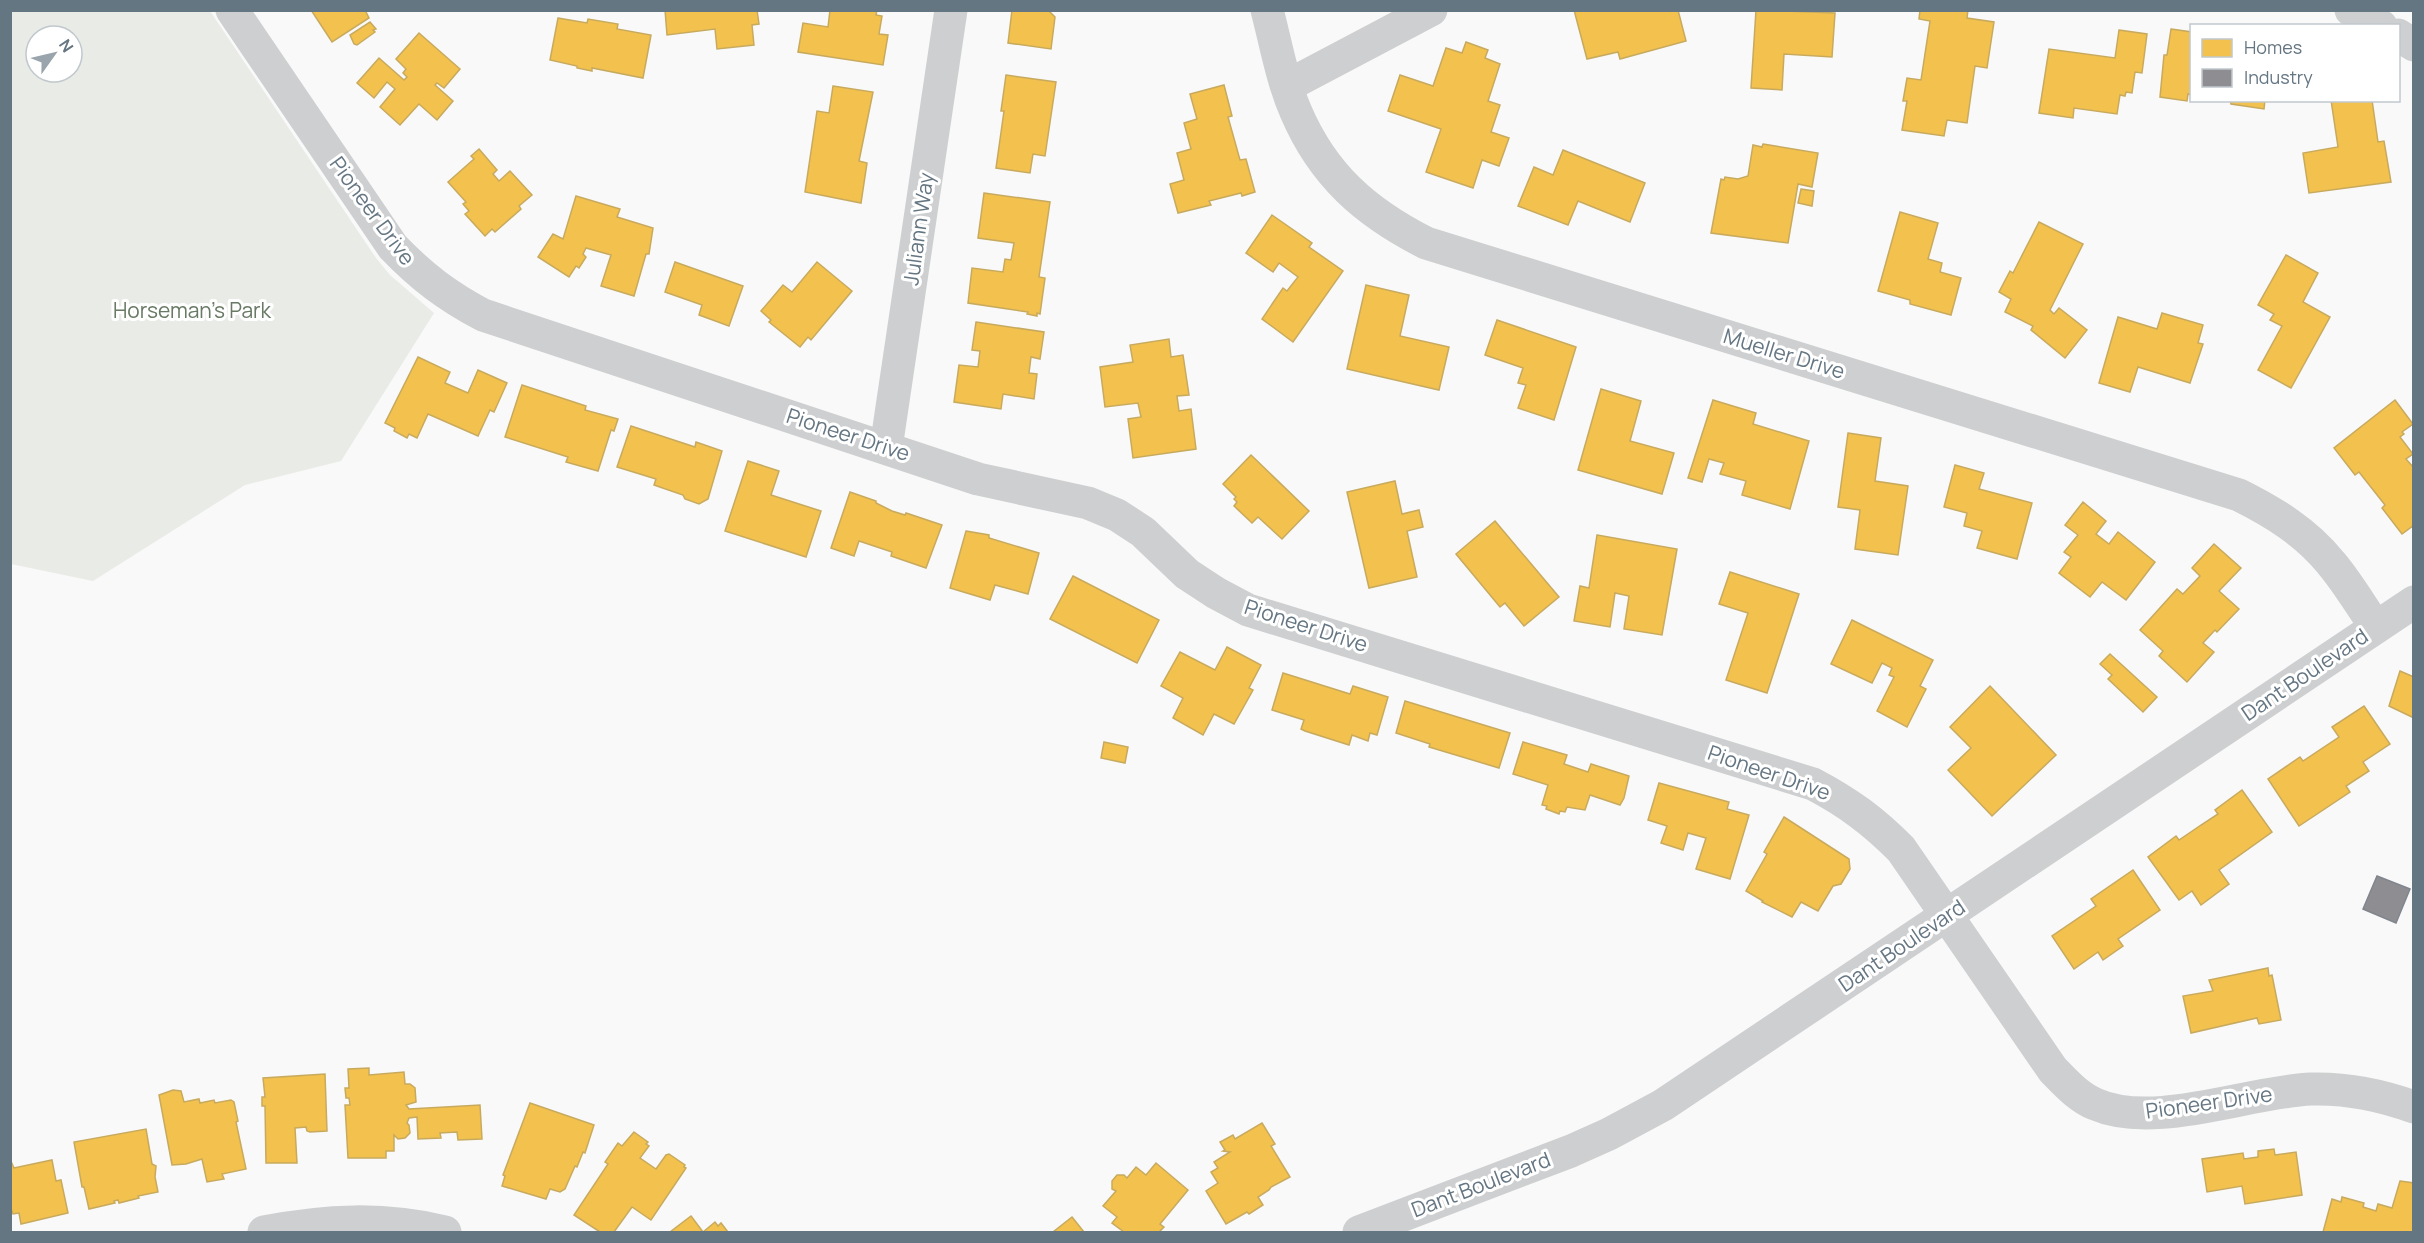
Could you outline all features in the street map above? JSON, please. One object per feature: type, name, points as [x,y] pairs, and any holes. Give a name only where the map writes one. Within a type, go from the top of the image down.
[{"type":"street","name":"Pioneer Drive","points":[[232,10],[393,247],[420,275],[451,298],[483,315],[978,479],[1088,503],[1117,515],[1143,532],[1187,574],[1248,610],[1813,784],[1845,801],[1875,822],[1901,849],[2053,1070],[2072,1090],[2095,1104],[2120,1112],[2150,1114],[2311,1089],[2351,1091],[2390,1099],[2414,1107]]},
{"type":"street","name":"Juliann Way","points":[[886,448],[951,10]]},
{"type":"street","name":"Mueller Drive","points":[[1267,10],[1295,111],[1312,144],[1334,176],[1364,206],[1394,227],[1448,250],[2239,495],[2273,512],[2302,533],[2331,562],[2376,627]]},
{"type":"street","points":[[1287,86],[1431,10]]},
{"type":"street","points":[[2351,10],[2377,24]]},
{"type":"street","points":[[2400,36],[2414,45]]},
{"type":"street","name":"Dant Boulevard","points":[[1359,1233],[1571,1151],[1664,1105],[2414,602]]},
{"type":"street","points":[[264,1233],[303,1225],[347,1221],[385,1222],[424,1227],[446,1233]]},
{"type":"green space","name":"Horseman's Park","points":[[11,10],[210,11],[376,258],[390,275],[434,313],[341,461],[245,485],[93,581],[11,564]]},
{"type":"building: Homes","points":[[311,10],[365,10],[369,18],[332,42]]},
{"type":"building: Homes","points":[[665,10],[757,10],[759,24],[752,25],[754,45],[717,49],[715,29],[667,35]]},
{"type":"building: Homes","points":[[830,10],[877,10],[876,15],[882,16],[879,34],[888,35],[883,65],[798,52],[803,23],[828,27]]},
{"type":"building: Homes","points":[[1012,10],[1051,10],[1050,12],[1055,17],[1051,49],[1008,43]]},
{"type":"building: Homes","points":[[1574,10],[1678,10],[1686,41],[1620,59],[1618,52],[1587,59]]},
{"type":"building: Homes","points":[[1756,10],[1835,13],[1832,57],[1784,54],[1782,90],[1751,88]]},
{"type":"building: Homes","points":[[1920,10],[1968,10],[1967,18],[1994,22],[1987,68],[1975,66],[1967,123],[1947,120],[1944,136],[1902,130],[1907,101],[1903,101],[1907,78],[1921,80],[1930,21],[1919,19]]},
{"type":"building: Homes","points":[[558,18],[587,23],[588,19],[618,24],[617,29],[651,35],[643,78],[592,68],[592,71],[550,60]]},
{"type":"building: Homes","points":[[370,22],[376,29],[373,30],[375,32],[357,45],[354,44],[350,35]]},
{"type":"building: Homes","points":[[2171,29],[2190,32],[2190,94],[2188,94],[2187,101],[2160,97],[2164,55],[2167,55]]},
{"type":"building: Homes","points":[[2119,30],[2147,34],[2142,73],[2135,72],[2132,93],[2126,92],[2125,96],[2120,95],[2117,114],[2074,108],[2073,118],[2039,113],[2049,49],[2115,58]]},
{"type":"building: Homes","points":[[419,33],[460,69],[444,88],[437,83],[435,85],[453,101],[437,120],[419,104],[400,125],[380,107],[395,89],[387,82],[374,98],[357,83],[379,58],[404,80],[407,77],[403,73],[406,69],[396,59]]},
{"type":"building: Homes","points":[[1466,42],[1488,50],[1485,58],[1500,64],[1488,101],[1500,105],[1491,132],[1509,138],[1499,166],[1482,160],[1473,188],[1426,172],[1441,129],[1388,111],[1400,75],[1433,86],[1446,48],[1462,53]]},
{"type":"building: Homes","points":[[1006,75],[1056,82],[1045,156],[1033,154],[1030,173],[996,168],[1004,111],[1001,111]]},
{"type":"building: Homes","points":[[1224,85],[1232,116],[1228,117],[1240,160],[1246,159],[1255,192],[1209,201],[1211,205],[1178,213],[1170,184],[1184,180],[1177,153],[1191,149],[1184,123],[1197,119],[1190,94]]},
{"type":"building: Homes","points":[[833,86],[873,92],[859,161],[867,163],[861,203],[805,192],[817,111],[829,113]]},
{"type":"building: Homes","points":[[2230,102],[2265,102],[2264,109],[2231,104]]},
{"type":"building: Homes","points":[[2331,102],[2372,102],[2378,142],[2384,141],[2391,182],[2309,193],[2303,153],[2338,147]]},
{"type":"building: Homes","points":[[1763,144],[1818,153],[1812,187],[1798,184],[1788,243],[1711,233],[1721,179],[1724,180],[1725,177],[1738,179],[1748,176],[1753,145],[1762,147]]},
{"type":"building: Homes","points":[[479,149],[497,170],[493,174],[499,181],[510,171],[532,195],[519,206],[521,209],[495,232],[492,229],[485,236],[465,214],[469,211],[463,204],[466,202],[448,182],[474,159],[471,156]]},
{"type":"building: Homes","points":[[1563,150],[1645,183],[1630,222],[1578,201],[1568,225],[1518,206],[1534,167],[1553,175]]},
{"type":"building: Homes","points":[[1801,189],[1814,191],[1812,206],[1798,203]]},
{"type":"building: Homes","points":[[984,193],[1050,202],[1039,277],[1045,278],[1040,314],[1037,313],[1037,316],[1027,314],[1028,312],[968,303],[972,268],[1003,272],[1005,259],[1011,260],[1014,243],[978,238]]},
{"type":"building: Homes","points":[[576,196],[620,209],[617,217],[653,228],[649,254],[646,254],[634,296],[601,286],[611,255],[586,248],[583,254],[586,257],[569,277],[538,257],[553,234],[563,239]]},
{"type":"building: Homes","points":[[1900,212],[1938,223],[1928,259],[1942,263],[1940,272],[1961,278],[1951,315],[1910,304],[1910,300],[1878,291]]},
{"type":"building: Homes","points":[[1272,215],[1312,243],[1309,247],[1343,271],[1293,342],[1262,319],[1283,288],[1287,291],[1298,277],[1279,263],[1273,272],[1246,253]]},
{"type":"building: Homes","points":[[2039,222],[2083,244],[2050,310],[2054,314],[2059,308],[2087,330],[2065,358],[2031,330],[2033,326],[2005,312],[2011,299],[1999,292],[2010,271],[2013,273]]},
{"type":"building: Homes","points":[[2286,255],[2318,273],[2303,302],[2330,317],[2291,388],[2258,370],[2282,326],[2270,320],[2274,314],[2258,305]]},
{"type":"building: Homes","points":[[675,262],[743,286],[729,326],[699,315],[702,305],[665,292]]},
{"type":"building: Homes","points":[[817,262],[852,291],[811,340],[808,337],[800,347],[769,322],[771,320],[761,311],[783,285],[792,292]]},
{"type":"building: Homes","points":[[1366,285],[1409,295],[1400,336],[1449,347],[1439,390],[1347,369]]},
{"type":"building: Homes","points":[[2162,313],[2203,325],[2198,343],[2203,344],[2190,383],[2138,367],[2130,392],[2099,383],[2118,317],[2157,329]]},
{"type":"building: Homes","points":[[1497,320],[1576,347],[1554,420],[1518,408],[1526,385],[1518,383],[1523,368],[1485,355]]},
{"type":"building: Homes","points":[[976,322],[1044,332],[1040,359],[1031,357],[1029,373],[1037,374],[1034,399],[1003,394],[1001,409],[954,402],[959,365],[978,367],[980,351],[972,350]]},
{"type":"building: Homes","points":[[1169,339],[1171,357],[1183,355],[1189,395],[1177,396],[1179,411],[1191,409],[1196,449],[1133,458],[1128,419],[1141,417],[1138,403],[1105,407],[1100,367],[1133,362],[1130,345]]},
{"type":"building: Homes","points":[[418,357],[450,372],[445,383],[468,393],[478,370],[507,383],[494,412],[490,410],[478,436],[428,414],[417,438],[409,434],[407,438],[385,423]]},
{"type":"building: Homes","points":[[522,385],[586,406],[585,410],[618,419],[614,431],[611,430],[598,471],[566,462],[568,457],[505,437]]},
{"type":"building: Homes","points":[[1601,389],[1641,401],[1630,441],[1674,453],[1662,494],[1578,470]]},
{"type":"building: Homes","points":[[1713,400],[1756,413],[1753,424],[1809,441],[1790,509],[1742,495],[1746,481],[1720,474],[1724,463],[1709,459],[1702,482],[1688,478]]},
{"type":"building: Homes","points":[[2395,400],[2413,424],[2402,432],[2404,434],[2400,437],[2413,454],[2406,459],[2414,468],[2414,525],[2402,534],[2382,508],[2385,505],[2359,472],[2355,475],[2334,448]]},
{"type":"building: Homes","points":[[631,426],[695,447],[696,442],[722,451],[708,499],[699,504],[685,499],[683,495],[654,485],[656,479],[617,467]]},
{"type":"building: Homes","points":[[1848,433],[1881,438],[1875,481],[1908,486],[1898,555],[1855,549],[1860,510],[1838,507]]},
{"type":"building: Homes","points":[[1251,455],[1309,511],[1282,539],[1258,517],[1252,523],[1234,506],[1237,502],[1234,499],[1236,497],[1223,484]]},
{"type":"building: Homes","points":[[748,461],[779,471],[771,495],[821,511],[806,557],[725,531]]},
{"type":"building: Homes","points":[[1955,465],[1984,473],[1979,489],[2032,503],[2017,559],[1977,548],[1982,531],[1964,526],[1967,513],[1944,507]]},
{"type":"building: Homes","points":[[1395,481],[1402,514],[1419,510],[1423,527],[1407,531],[1417,577],[1369,588],[1347,492]]},
{"type":"building: Homes","points":[[850,492],[876,501],[892,511],[905,515],[906,513],[942,525],[926,568],[891,556],[892,552],[859,541],[854,556],[831,548]]},
{"type":"building: Homes","points":[[2083,502],[2106,521],[2096,534],[2109,544],[2118,532],[2155,562],[2126,600],[2102,582],[2090,597],[2059,573],[2071,557],[2064,552],[2078,535],[2065,525]]},
{"type":"building: Homes","points":[[1495,521],[1559,597],[1524,626],[1505,603],[1500,607],[1456,554]]},
{"type":"building: Homes","points":[[966,531],[989,535],[989,538],[1039,553],[1028,594],[995,585],[990,600],[950,588]]},
{"type":"building: Homes","points":[[1597,535],[1677,549],[1662,635],[1624,629],[1629,596],[1615,593],[1610,627],[1574,621],[1580,586],[1589,588]]},
{"type":"building: Homes","points":[[2214,544],[2241,568],[2219,591],[2239,609],[2203,643],[2214,652],[2187,682],[2159,656],[2163,651],[2140,630],[2177,589],[2183,594],[2200,576],[2192,568]]},
{"type":"building: Homes","points":[[1730,572],[1799,594],[1767,693],[1726,680],[1748,613],[1719,604]]},
{"type":"building: Homes","points":[[1073,576],[1159,620],[1137,663],[1050,619]]},
{"type":"building: Homes","points":[[1852,620],[1933,660],[1920,686],[1926,689],[1907,727],[1877,711],[1894,677],[1889,675],[1892,668],[1882,663],[1872,683],[1831,664]]},
{"type":"building: Homes","points":[[1227,647],[1261,665],[1249,688],[1253,690],[1234,724],[1214,714],[1203,735],[1173,718],[1183,698],[1161,686],[1180,652],[1215,670]]},
{"type":"building: Homes","points":[[2110,654],[2157,697],[2143,712],[2108,679],[2112,675],[2100,664]]},
{"type":"building: Homes","points":[[2400,671],[2414,677],[2414,718],[2389,706]]},
{"type":"building: Homes","points":[[1283,673],[1350,694],[1353,686],[1388,697],[1377,735],[1370,733],[1368,741],[1352,735],[1349,745],[1305,731],[1301,729],[1304,720],[1272,710]]},
{"type":"building: Homes","points":[[1990,686],[2056,755],[1992,816],[1948,770],[1971,748],[1950,727]]},
{"type":"building: Homes","points":[[1405,701],[1510,733],[1499,768],[1429,747],[1430,744],[1396,733]]},
{"type":"building: Homes","points":[[2364,706],[2390,744],[2363,762],[2369,771],[2346,786],[2350,792],[2299,826],[2268,779],[2300,757],[2303,761],[2339,737],[2332,727]]},
{"type":"building: Homes","points":[[1104,742],[1128,747],[1125,763],[1101,758]]},
{"type":"building: Homes","points":[[1523,742],[1567,755],[1564,764],[1588,772],[1591,764],[1629,776],[1620,805],[1590,795],[1585,810],[1567,807],[1565,812],[1560,811],[1559,814],[1546,809],[1547,806],[1542,805],[1548,785],[1513,774]]},
{"type":"building: Homes","points":[[1659,783],[1729,802],[1727,809],[1749,815],[1730,879],[1696,869],[1706,838],[1688,833],[1683,850],[1661,843],[1667,826],[1648,820]]},
{"type":"building: Homes","points":[[2242,790],[2272,832],[2219,870],[2229,884],[2201,905],[2192,891],[2179,900],[2148,857],[2176,836],[2179,840],[2218,814],[2215,810]]},
{"type":"building: Homes","points":[[1784,817],[1849,859],[1850,869],[1841,884],[1833,886],[1818,911],[1801,902],[1792,917],[1746,891],[1767,854],[1764,852]]},
{"type":"building: Homes","points":[[2133,870],[2160,910],[2118,939],[2123,946],[2103,960],[2098,952],[2074,969],[2052,936],[2096,906],[2091,899]]},
{"type":"building: Homes","points":[[2268,968],[2269,976],[2272,975],[2281,1020],[2259,1024],[2257,1018],[2191,1033],[2183,996],[2213,991],[2209,980]]},
{"type":"building: Homes","points":[[369,1068],[369,1075],[404,1072],[405,1084],[410,1084],[415,1088],[416,1102],[406,1105],[409,1109],[480,1105],[482,1139],[458,1140],[457,1132],[440,1133],[441,1138],[418,1139],[417,1117],[409,1118],[407,1123],[410,1133],[405,1138],[398,1139],[394,1135],[394,1151],[386,1151],[386,1158],[348,1158],[345,1105],[350,1105],[349,1098],[346,1098],[345,1088],[349,1088],[348,1069]]},
{"type":"building: Homes","points":[[325,1074],[327,1131],[310,1132],[306,1127],[295,1128],[297,1163],[266,1163],[265,1106],[262,1106],[262,1097],[265,1097],[263,1078]]},
{"type":"building: Homes","points":[[173,1090],[181,1091],[184,1102],[199,1099],[200,1103],[214,1100],[215,1103],[231,1100],[234,1102],[246,1169],[222,1174],[224,1179],[207,1182],[202,1159],[172,1165],[159,1095]]},
{"type":"building: Homes","points":[[530,1103],[594,1125],[585,1153],[583,1152],[577,1167],[575,1166],[565,1189],[560,1192],[550,1189],[546,1199],[502,1186],[505,1176],[503,1175]]},
{"type":"building: Homes","points":[[1262,1123],[1275,1144],[1271,1146],[1290,1177],[1258,1197],[1263,1205],[1226,1224],[1206,1191],[1218,1183],[1211,1172],[1218,1168],[1214,1162],[1230,1152],[1223,1151],[1225,1150],[1220,1142],[1233,1135],[1235,1139]]},
{"type":"building: Homes","points":[[146,1129],[152,1164],[156,1166],[155,1177],[158,1192],[119,1203],[118,1200],[114,1201],[115,1203],[89,1209],[84,1187],[82,1187],[74,1142]]},
{"type":"building: Homes","points":[[634,1132],[648,1142],[646,1144],[649,1146],[640,1158],[656,1169],[669,1154],[686,1168],[651,1220],[632,1207],[614,1232],[600,1232],[574,1215],[608,1164],[605,1162],[618,1143],[622,1146]]},
{"type":"building: Homes","points":[[2274,1149],[2275,1155],[2296,1152],[2302,1195],[2245,1204],[2242,1186],[2207,1192],[2202,1159],[2243,1153],[2244,1159],[2258,1157],[2258,1151]]},
{"type":"building: Homes","points":[[10,1159],[14,1168],[52,1160],[56,1181],[61,1180],[68,1213],[21,1224],[19,1213],[13,1214],[10,1206]]},
{"type":"building: Homes","points":[[1156,1163],[1188,1190],[1160,1224],[1164,1227],[1159,1232],[1124,1232],[1112,1223],[1117,1217],[1103,1206],[1116,1191],[1112,1189],[1112,1181],[1117,1175],[1124,1175],[1127,1178],[1136,1167],[1146,1175]]},
{"type":"building: Homes","points":[[2400,1181],[2414,1183],[2414,1232],[2323,1232],[2332,1199],[2341,1202],[2342,1197],[2364,1203],[2363,1207],[2376,1211],[2378,1204],[2392,1208]]},
{"type":"building: Homes","points":[[691,1216],[703,1232],[670,1232]]},
{"type":"building: Homes","points":[[1072,1217],[1084,1232],[1053,1232]]},
{"type":"building: Homes","points":[[715,1222],[718,1226],[721,1223],[728,1232],[703,1232]]},
{"type":"building: Industry","points":[[2377,876],[2410,889],[2396,923],[2363,909]]}]
